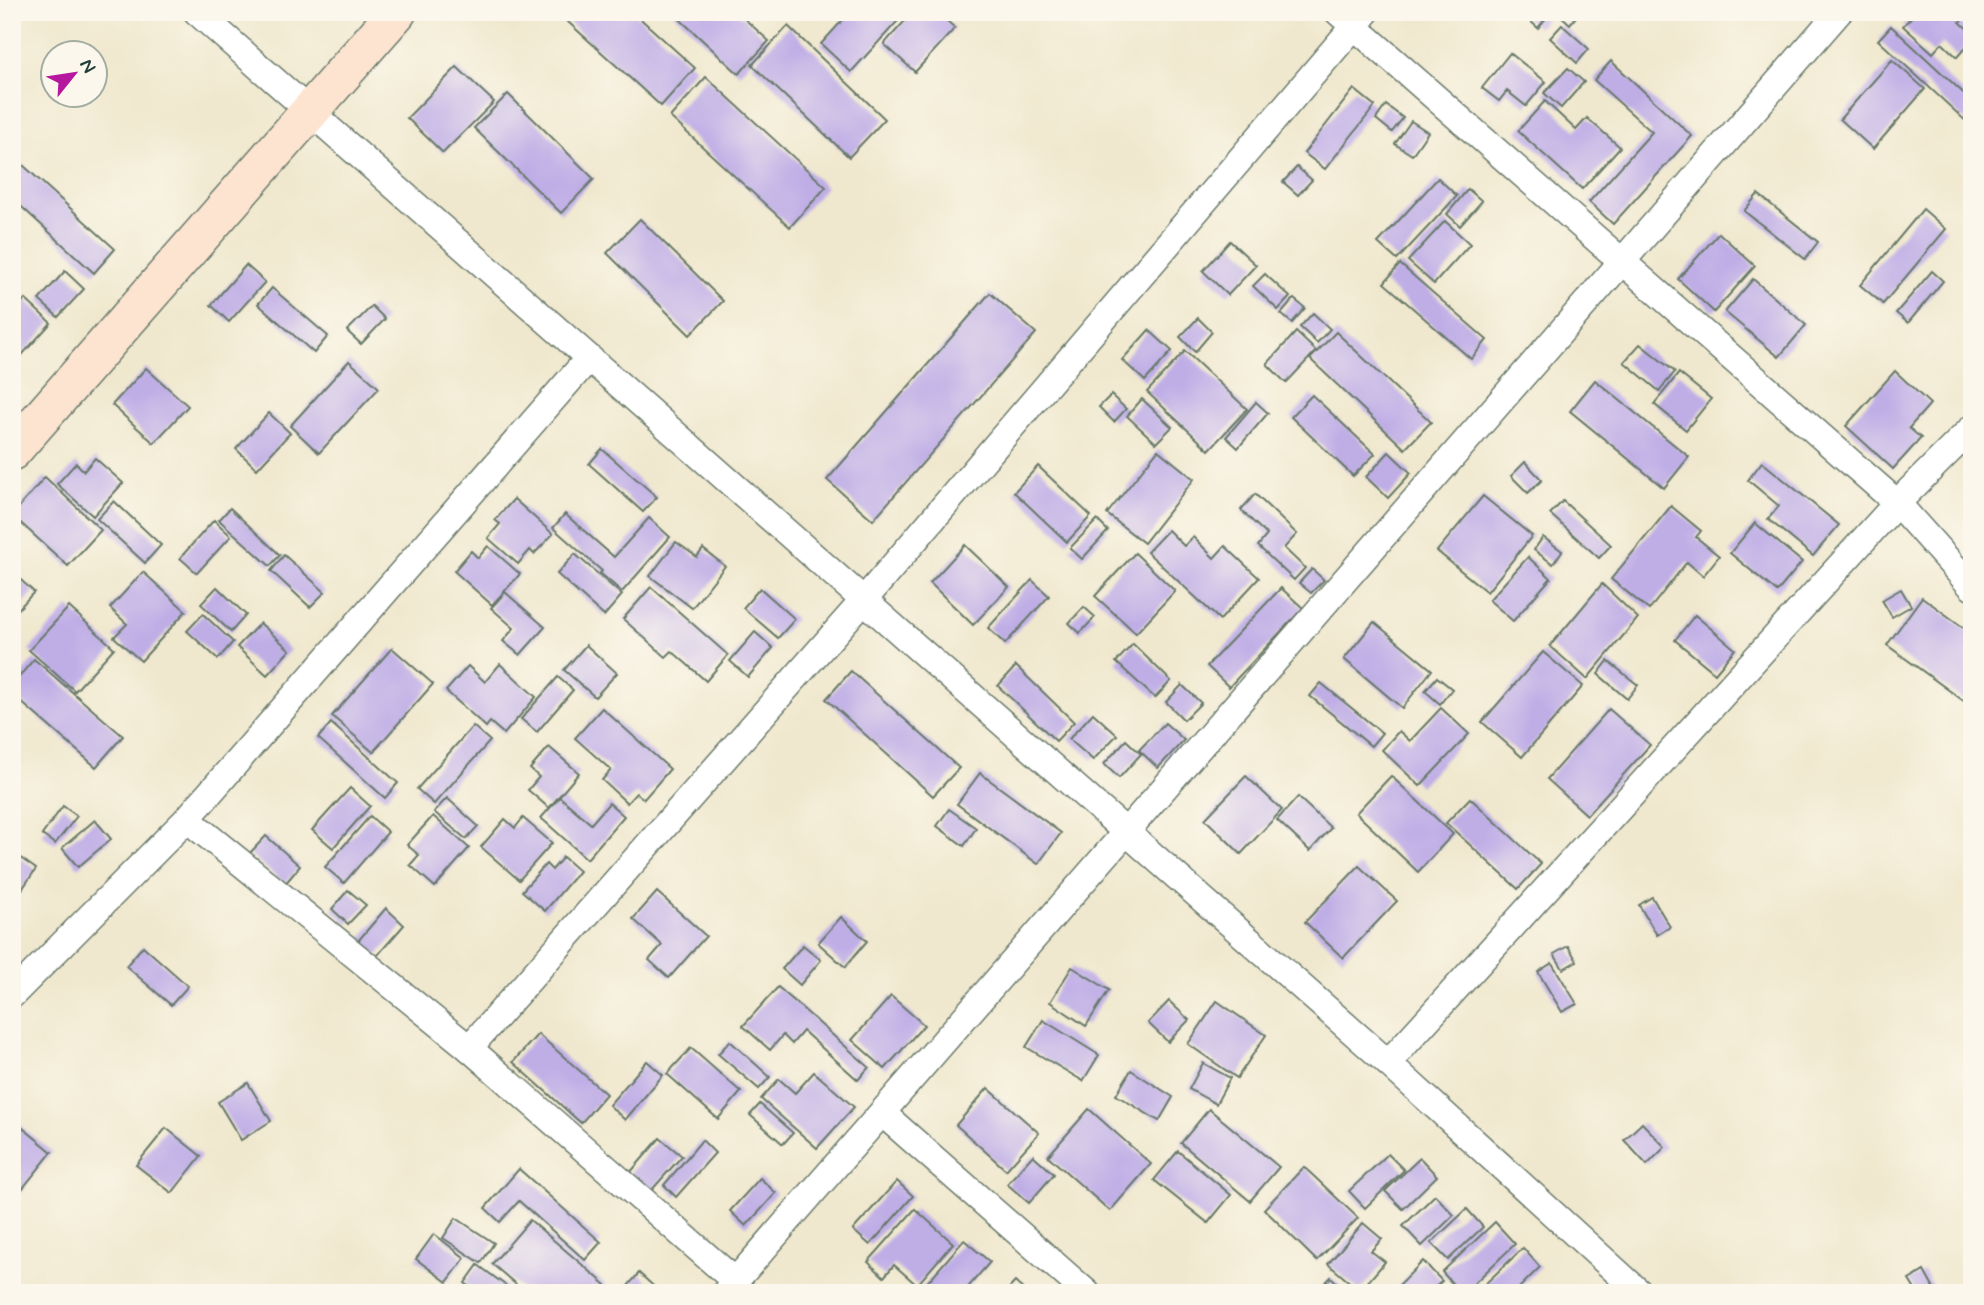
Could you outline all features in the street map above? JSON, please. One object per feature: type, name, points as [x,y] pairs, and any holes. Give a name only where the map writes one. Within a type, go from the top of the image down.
[{"type":"street","points":[[197,12],[1388,1063],[1640,1293]]},
{"type":"street","points":[[12,451],[397,12]]},
{"type":"street","points":[[187,819],[469,1048],[730,1287],[1839,12]]},
{"type":"street","points":[[469,1048],[863,601],[1352,17],[1897,503],[1972,587]]},
{"type":"street","points":[[12,995],[187,819],[589,358]]},
{"type":"street","points":[[1388,1063],[1897,503],[1972,428]]},
{"type":"street","points":[[882,1113],[1087,1293]]},
{"type":"building","points":[[557,12],[633,12],[695,68],[661,106]]},
{"type":"building","points":[[672,12],[737,12],[769,41],[739,74]]},
{"type":"building","points":[[850,12],[906,12],[851,72],[821,44]]},
{"type":"building","points":[[913,12],[937,12],[955,28],[915,72],[884,44]]},
{"type":"building","points":[[1520,12],[1551,12],[1538,28]]},
{"type":"building","points":[[1557,12],[1580,12],[1570,24]]},
{"type":"building","points":[[1916,12],[1969,12],[1960,22],[1972,33],[1972,40],[1957,57],[1942,43],[1933,53],[1903,26]]},
{"type":"building","points":[[1562,25],[1589,49],[1577,63],[1550,38]]},
{"type":"building","points":[[788,26],[885,119],[849,157],[752,65]]},
{"type":"building","points":[[1891,26],[1972,101],[1970,125],[1878,40]]},
{"type":"building","points":[[1510,53],[1546,82],[1526,106],[1507,91],[1499,101],[1482,88]]},
{"type":"building","points":[[1892,60],[1925,89],[1873,149],[1840,119]]},
{"type":"building","points":[[1611,61],[1692,136],[1613,224],[1589,202],[1652,132],[1594,80]]},
{"type":"building","points":[[457,67],[494,102],[443,153],[407,118]]},
{"type":"building","points":[[1568,68],[1584,82],[1561,108],[1544,93]]},
{"type":"building","points":[[706,77],[826,187],[790,227],[670,117]]},
{"type":"building","points":[[1354,89],[1375,106],[1325,169],[1304,153]]},
{"type":"building","points":[[508,94],[594,179],[561,213],[474,128]]},
{"type":"building","points":[[1545,101],[1576,130],[1587,118],[1620,147],[1582,189],[1518,131]]},
{"type":"building","points":[[1386,105],[1403,118],[1392,132],[1376,119]]},
{"type":"building","points":[[1411,121],[1428,132],[1412,155],[1395,144]]},
{"type":"building","points":[[12,155],[115,249],[94,273],[12,198]]},
{"type":"building","points":[[1297,167],[1312,180],[1298,195],[1283,182]]},
{"type":"building","points":[[1438,178],[1457,196],[1397,260],[1378,243]]},
{"type":"building","points":[[1468,189],[1482,201],[1460,226],[1447,214]]},
{"type":"building","points":[[1758,194],[1818,242],[1805,259],[1744,211]]},
{"type":"building","points":[[1923,209],[1946,229],[1883,304],[1860,285]]},
{"type":"building","points":[[640,219],[723,301],[690,335],[607,253]]},
{"type":"building","points":[[1445,221],[1470,244],[1434,284],[1408,261]]},
{"type":"building","points":[[1719,233],[1755,266],[1714,312],[1678,279]]},
{"type":"building","points":[[1230,241],[1256,265],[1228,295],[1203,271]]},
{"type":"building","points":[[1400,264],[1487,340],[1471,359],[1384,283]]},
{"type":"building","points":[[246,265],[265,282],[229,322],[211,305]]},
{"type":"building","points":[[65,271],[84,289],[58,317],[39,300]]},
{"type":"building","points":[[1932,271],[1943,281],[1908,323],[1896,313]]},
{"type":"building","points":[[1265,274],[1290,297],[1278,310],[1253,286]]},
{"type":"building","points":[[1753,279],[1806,325],[1779,357],[1725,312]]},
{"type":"building","points":[[272,288],[328,336],[314,353],[258,304]]},
{"type":"building","points":[[990,293],[1036,333],[873,520],[827,480]]},
{"type":"building","points":[[25,299],[51,323],[12,366],[12,313]]},
{"type":"building","points":[[1294,299],[1305,308],[1292,323],[1281,314]]},
{"type":"building","points":[[372,306],[385,319],[361,344],[347,331]]},
{"type":"building","points":[[1313,313],[1330,329],[1317,343],[1300,327]]},
{"type":"building","points":[[1198,318],[1212,332],[1195,352],[1180,337]]},
{"type":"building","points":[[1149,330],[1172,351],[1145,381],[1122,360]]},
{"type":"building","points":[[1296,332],[1316,351],[1286,383],[1267,364]]},
{"type":"building","points":[[1336,332],[1431,422],[1405,449],[1310,359]]},
{"type":"building","points":[[1640,344],[1675,372],[1659,391],[1624,362]]},
{"type":"building","points":[[1185,351],[1247,409],[1209,450],[1147,392]]},
{"type":"building","points":[[349,361],[379,388],[319,453],[290,426]]},
{"type":"building","points":[[146,368],[188,406],[154,443],[112,405]]},
{"type":"building","points":[[1895,371],[1930,404],[1909,428],[1921,438],[1893,469],[1846,426]]},
{"type":"building","points":[[1679,373],[1711,399],[1686,430],[1654,404]]},
{"type":"building","points":[[1595,380],[1689,457],[1664,488],[1570,411]]},
{"type":"building","points":[[1111,395],[1126,409],[1114,422],[1099,407]]},
{"type":"building","points":[[1312,395],[1375,454],[1353,476],[1291,417]]},
{"type":"building","points":[[1142,399],[1172,427],[1156,443],[1127,416]]},
{"type":"building","points":[[1256,402],[1268,413],[1238,448],[1226,437]]},
{"type":"building","points":[[269,413],[290,433],[257,469],[236,449]]},
{"type":"building","points":[[602,449],[657,497],[643,512],[589,464]]},
{"type":"building","points":[[1158,450],[1194,479],[1144,543],[1107,514]]},
{"type":"building","points":[[1389,452],[1411,473],[1388,498],[1366,477]]},
{"type":"building","points":[[95,458],[123,483],[93,516],[57,484],[76,463],[84,471]]},
{"type":"building","points":[[1525,462],[1542,480],[1528,493],[1511,476]]},
{"type":"building","points":[[1762,462],[1839,525],[1813,556],[1768,519],[1779,506],[1748,480]]},
{"type":"building","points":[[1038,466],[1091,516],[1067,542],[1014,492]]},
{"type":"building","points":[[45,477],[101,530],[68,566],[12,515]]},
{"type":"building","points":[[1255,494],[1297,534],[1284,548],[1305,568],[1294,580],[1258,546],[1267,535],[1241,510]]},
{"type":"building","points":[[1483,496],[1532,536],[1487,592],[1437,551]]},
{"type":"building","points":[[514,499],[553,534],[534,554],[530,550],[518,564],[488,538],[500,524],[495,520]]},
{"type":"building","points":[[114,501],[161,545],[145,563],[97,519]]},
{"type":"building","points":[[1563,501],[1611,545],[1599,558],[1550,514]]},
{"type":"building","points":[[1671,506],[1701,531],[1696,537],[1719,556],[1703,576],[1687,562],[1649,610],[1611,579]]},
{"type":"building","points":[[230,508],[280,555],[270,566],[219,520]]},
{"type":"building","points":[[565,514],[614,557],[649,518],[670,537],[622,592],[553,528]]},
{"type":"building","points":[[214,520],[231,536],[197,573],[180,558]]},
{"type":"building","points":[[1097,520],[1108,531],[1082,559],[1070,548]]},
{"type":"building","points":[[1755,523],[1802,562],[1777,592],[1730,553]]},
{"type":"building","points":[[1168,530],[1184,546],[1193,537],[1214,558],[1225,546],[1259,578],[1220,620],[1147,552]]},
{"type":"building","points":[[1543,537],[1562,551],[1553,564],[1534,550]]},
{"type":"building","points":[[676,542],[697,557],[703,549],[725,566],[692,608],[650,576]]},
{"type":"building","points":[[965,545],[1009,587],[973,625],[930,583]]},
{"type":"building","points":[[488,546],[520,574],[492,605],[454,571],[471,551],[478,558]]},
{"type":"building","points":[[1135,553],[1175,591],[1136,633],[1095,596]]},
{"type":"building","points":[[575,554],[622,595],[604,616],[557,574]]},
{"type":"building","points":[[284,555],[325,592],[310,607],[271,571]]},
{"type":"building","points":[[1528,557],[1551,578],[1513,621],[1489,600]]},
{"type":"building","points":[[1312,569],[1324,580],[1311,593],[1299,583]]},
{"type":"building","points":[[12,572],[34,592],[12,616]]},
{"type":"building","points":[[143,572],[186,611],[141,661],[114,637],[127,624],[110,608]]},
{"type":"building","points":[[1032,580],[1049,596],[1005,644],[988,628]]},
{"type":"building","points":[[1602,584],[1638,618],[1587,679],[1550,646]]},
{"type":"building","points":[[217,587],[246,615],[231,632],[201,604]]},
{"type":"building","points":[[651,587],[728,655],[706,681],[672,651],[666,657],[623,619]]},
{"type":"building","points":[[760,588],[795,619],[778,638],[743,608]]},
{"type":"building","points":[[1281,588],[1303,608],[1229,687],[1207,666]]},
{"type":"building","points":[[1901,589],[1911,606],[1892,617],[1882,600]]},
{"type":"building","points":[[505,592],[545,627],[520,655],[503,641],[514,628],[491,608]]},
{"type":"building","points":[[1922,597],[1972,634],[1972,707],[1887,645]]},
{"type":"building","points":[[69,607],[114,648],[75,691],[29,650]]},
{"type":"building","points":[[1084,607],[1095,617],[1080,633],[1069,623]]},
{"type":"building","points":[[203,614],[233,642],[218,659],[187,631]]},
{"type":"building","points":[[1695,615],[1735,649],[1715,673],[1675,640]]},
{"type":"building","points":[[1374,622],[1432,670],[1402,708],[1344,659]]},
{"type":"building","points":[[260,623],[290,650],[267,675],[237,647]]},
{"type":"building","points":[[755,632],[773,648],[748,677],[730,661]]},
{"type":"building","points":[[1133,644],[1171,681],[1155,698],[1116,662]]},
{"type":"building","points":[[586,645],[617,673],[595,697],[564,670]]},
{"type":"building","points":[[392,648],[433,684],[373,752],[332,716]]},
{"type":"building","points":[[1543,652],[1583,686],[1522,757],[1482,722]]},
{"type":"building","points":[[34,659],[123,736],[96,767],[12,694],[12,685]]},
{"type":"building","points":[[1608,661],[1638,685],[1627,699],[1598,674]]},
{"type":"building","points":[[500,664],[536,697],[504,734],[490,722],[486,727],[446,691],[468,666],[485,682]]},
{"type":"building","points":[[1016,666],[1074,722],[1056,741],[998,686]]},
{"type":"building","points":[[851,671],[959,768],[933,796],[826,699]]},
{"type":"building","points":[[558,677],[573,690],[537,732],[521,719]]},
{"type":"building","points":[[1437,677],[1452,689],[1440,704],[1425,691]]},
{"type":"building","points":[[1321,683],[1382,733],[1371,746],[1310,696]]},
{"type":"building","points":[[1182,685],[1201,703],[1184,720],[1166,702]]},
{"type":"building","points":[[602,708],[670,769],[644,799],[636,793],[627,803],[602,780],[611,770],[575,738]]},
{"type":"building","points":[[1441,708],[1469,734],[1420,786],[1382,750],[1399,731],[1410,741]]},
{"type":"building","points":[[1609,709],[1650,745],[1587,815],[1547,779]]},
{"type":"building","points":[[1093,713],[1117,735],[1093,760],[1069,739]]},
{"type":"building","points":[[331,723],[398,783],[385,798],[318,738]]},
{"type":"building","points":[[1165,723],[1184,740],[1158,768],[1139,750]]},
{"type":"building","points":[[473,726],[490,741],[434,804],[417,789]]},
{"type":"building","points":[[1126,740],[1141,754],[1119,778],[1104,764]]},
{"type":"building","points":[[549,747],[579,773],[549,808],[528,790],[539,777],[530,769]]},
{"type":"building","points":[[980,773],[1061,833],[1038,864],[957,804]]},
{"type":"building","points":[[1246,776],[1282,810],[1241,854],[1205,819]]},
{"type":"building","points":[[1391,776],[1453,834],[1418,872],[1356,813]]},
{"type":"building","points":[[350,788],[370,806],[333,848],[312,830]]},
{"type":"building","points":[[560,797],[591,824],[609,803],[624,816],[587,859],[541,818]]},
{"type":"building","points":[[1298,797],[1331,828],[1310,851],[1277,820]]},
{"type":"building","points":[[447,798],[478,826],[466,839],[434,812]]},
{"type":"building","points":[[1470,798],[1541,864],[1518,889],[1446,823]]},
{"type":"building","points":[[63,806],[77,816],[55,844],[42,835]]},
{"type":"building","points":[[949,809],[976,828],[964,846],[937,826]]},
{"type":"building","points":[[370,816],[388,832],[344,883],[325,867]]},
{"type":"building","points":[[433,816],[469,848],[435,887],[410,865],[419,855],[407,845]]},
{"type":"building","points":[[523,818],[552,843],[519,880],[481,847],[505,819],[515,828]]},
{"type":"building","points":[[95,820],[111,839],[78,867],[62,848]]},
{"type":"building","points":[[266,836],[300,866],[285,884],[249,854]]},
{"type":"building","points":[[12,852],[36,869],[18,895],[12,890]]},
{"type":"building","points":[[563,857],[579,871],[545,911],[522,891],[546,864],[552,870]]},
{"type":"building","points":[[1359,866],[1397,901],[1343,958],[1305,922]]},
{"type":"building","points":[[348,890],[366,905],[348,924],[332,909]]},
{"type":"building","points":[[657,892],[706,936],[669,978],[649,960],[662,945],[633,919]]},
{"type":"building","points":[[1652,897],[1670,927],[1657,935],[1639,905]]},
{"type":"building","points":[[386,908],[404,925],[376,957],[358,941]]},
{"type":"building","points":[[841,917],[867,941],[845,967],[818,943]]},
{"type":"building","points":[[803,945],[821,960],[800,985],[782,969]]},
{"type":"building","points":[[143,946],[188,986],[171,1005],[126,966]]},
{"type":"building","points":[[1568,946],[1577,961],[1563,969],[1554,954]]},
{"type":"building","points":[[1552,963],[1577,1004],[1562,1012],[1538,972]]},
{"type":"building","points":[[1072,967],[1109,990],[1086,1026],[1050,1002]]},
{"type":"building","points":[[778,987],[869,1067],[858,1080],[803,1031],[792,1044],[783,1035],[770,1050],[743,1026]]},
{"type":"building","points":[[891,996],[924,1025],[885,1069],[852,1040]]},
{"type":"building","points":[[1169,1001],[1189,1020],[1168,1042],[1148,1023]]},
{"type":"building","points":[[1217,1001],[1266,1035],[1237,1078],[1188,1044]]},
{"type":"building","points":[[1043,1020],[1099,1055],[1083,1081],[1026,1047]]},
{"type":"building","points":[[538,1034],[606,1094],[581,1123],[513,1062]]},
{"type":"building","points":[[730,1041],[770,1077],[759,1089],[718,1054]]},
{"type":"building","points":[[691,1048],[741,1092],[718,1119],[667,1074]]},
{"type":"building","points":[[647,1061],[663,1075],[625,1120],[609,1105]]},
{"type":"building","points":[[1203,1063],[1230,1078],[1216,1104],[1189,1089]]},
{"type":"building","points":[[1131,1070],[1173,1097],[1159,1121],[1116,1095]]},
{"type":"building","points":[[814,1072],[854,1107],[817,1148],[761,1099],[779,1079],[795,1093]]},
{"type":"building","points":[[248,1083],[271,1121],[241,1140],[218,1102]]},
{"type":"building","points":[[988,1088],[1039,1133],[1006,1170],[956,1125]]},
{"type":"building","points":[[760,1104],[793,1133],[783,1144],[750,1115]]},
{"type":"building","points":[[1089,1109],[1151,1164],[1110,1211],[1048,1156]]},
{"type":"building","points":[[1209,1109],[1279,1167],[1250,1201],[1181,1143]]},
{"type":"building","points":[[12,1119],[52,1152],[15,1198],[12,1196]]},
{"type":"building","points":[[1642,1123],[1665,1147],[1647,1165],[1624,1140]]},
{"type":"building","points":[[166,1128],[201,1156],[172,1193],[136,1165]]},
{"type":"building","points":[[660,1138],[682,1156],[650,1192],[629,1174]]},
{"type":"building","points":[[702,1140],[715,1153],[676,1197],[664,1185]]},
{"type":"building","points":[[1178,1151],[1231,1195],[1208,1223],[1154,1180]]},
{"type":"building","points":[[1388,1154],[1404,1170],[1365,1208],[1349,1191]]},
{"type":"building","points":[[1033,1155],[1054,1174],[1029,1203],[1007,1184]]},
{"type":"building","points":[[1420,1158],[1437,1176],[1403,1209],[1385,1191]]},
{"type":"building","points":[[1304,1167],[1358,1218],[1317,1261],[1264,1209]]},
{"type":"building","points":[[519,1169],[601,1242],[585,1260],[519,1201],[500,1222],[485,1208]]},
{"type":"building","points":[[760,1178],[776,1193],[746,1226],[730,1211]]},
{"type":"building","points":[[897,1181],[913,1196],[870,1245],[853,1230]]},
{"type":"building","points":[[1435,1195],[1454,1215],[1422,1246],[1403,1226]]},
{"type":"building","points":[[915,1209],[953,1243],[917,1285],[894,1265],[884,1277],[868,1262]]},
{"type":"building","points":[[1467,1209],[1483,1227],[1448,1260],[1431,1243]]},
{"type":"building","points":[[456,1218],[494,1243],[481,1263],[443,1238]]},
{"type":"building","points":[[530,1220],[606,1285],[600,1293],[526,1293],[492,1264]]},
{"type":"building","points":[[1495,1222],[1515,1244],[1461,1293],[1442,1272]]},
{"type":"building","points":[[1363,1223],[1382,1239],[1371,1251],[1385,1262],[1360,1291],[1328,1264]]},
{"type":"building","points":[[434,1234],[465,1258],[447,1282],[416,1259]]},
{"type":"building","points":[[964,1240],[990,1262],[963,1293],[918,1293]]},
{"type":"building","points":[[1523,1248],[1540,1267],[1514,1293],[1490,1293],[1483,1286]]},
{"type":"building","points":[[1423,1261],[1442,1281],[1429,1293],[1391,1293]]},
{"type":"building","points":[[478,1265],[509,1288],[505,1293],[478,1293],[465,1283]]},
{"type":"building","points":[[1924,1271],[1935,1291],[1932,1293],[1917,1293],[1909,1280]]},
{"type":"building","points":[[639,1273],[661,1293],[622,1293]]},
{"type":"building","points":[[1331,1277],[1348,1293],[1316,1293]]},
{"type":"building","points":[[1015,1282],[1027,1293],[1005,1293]]}]
